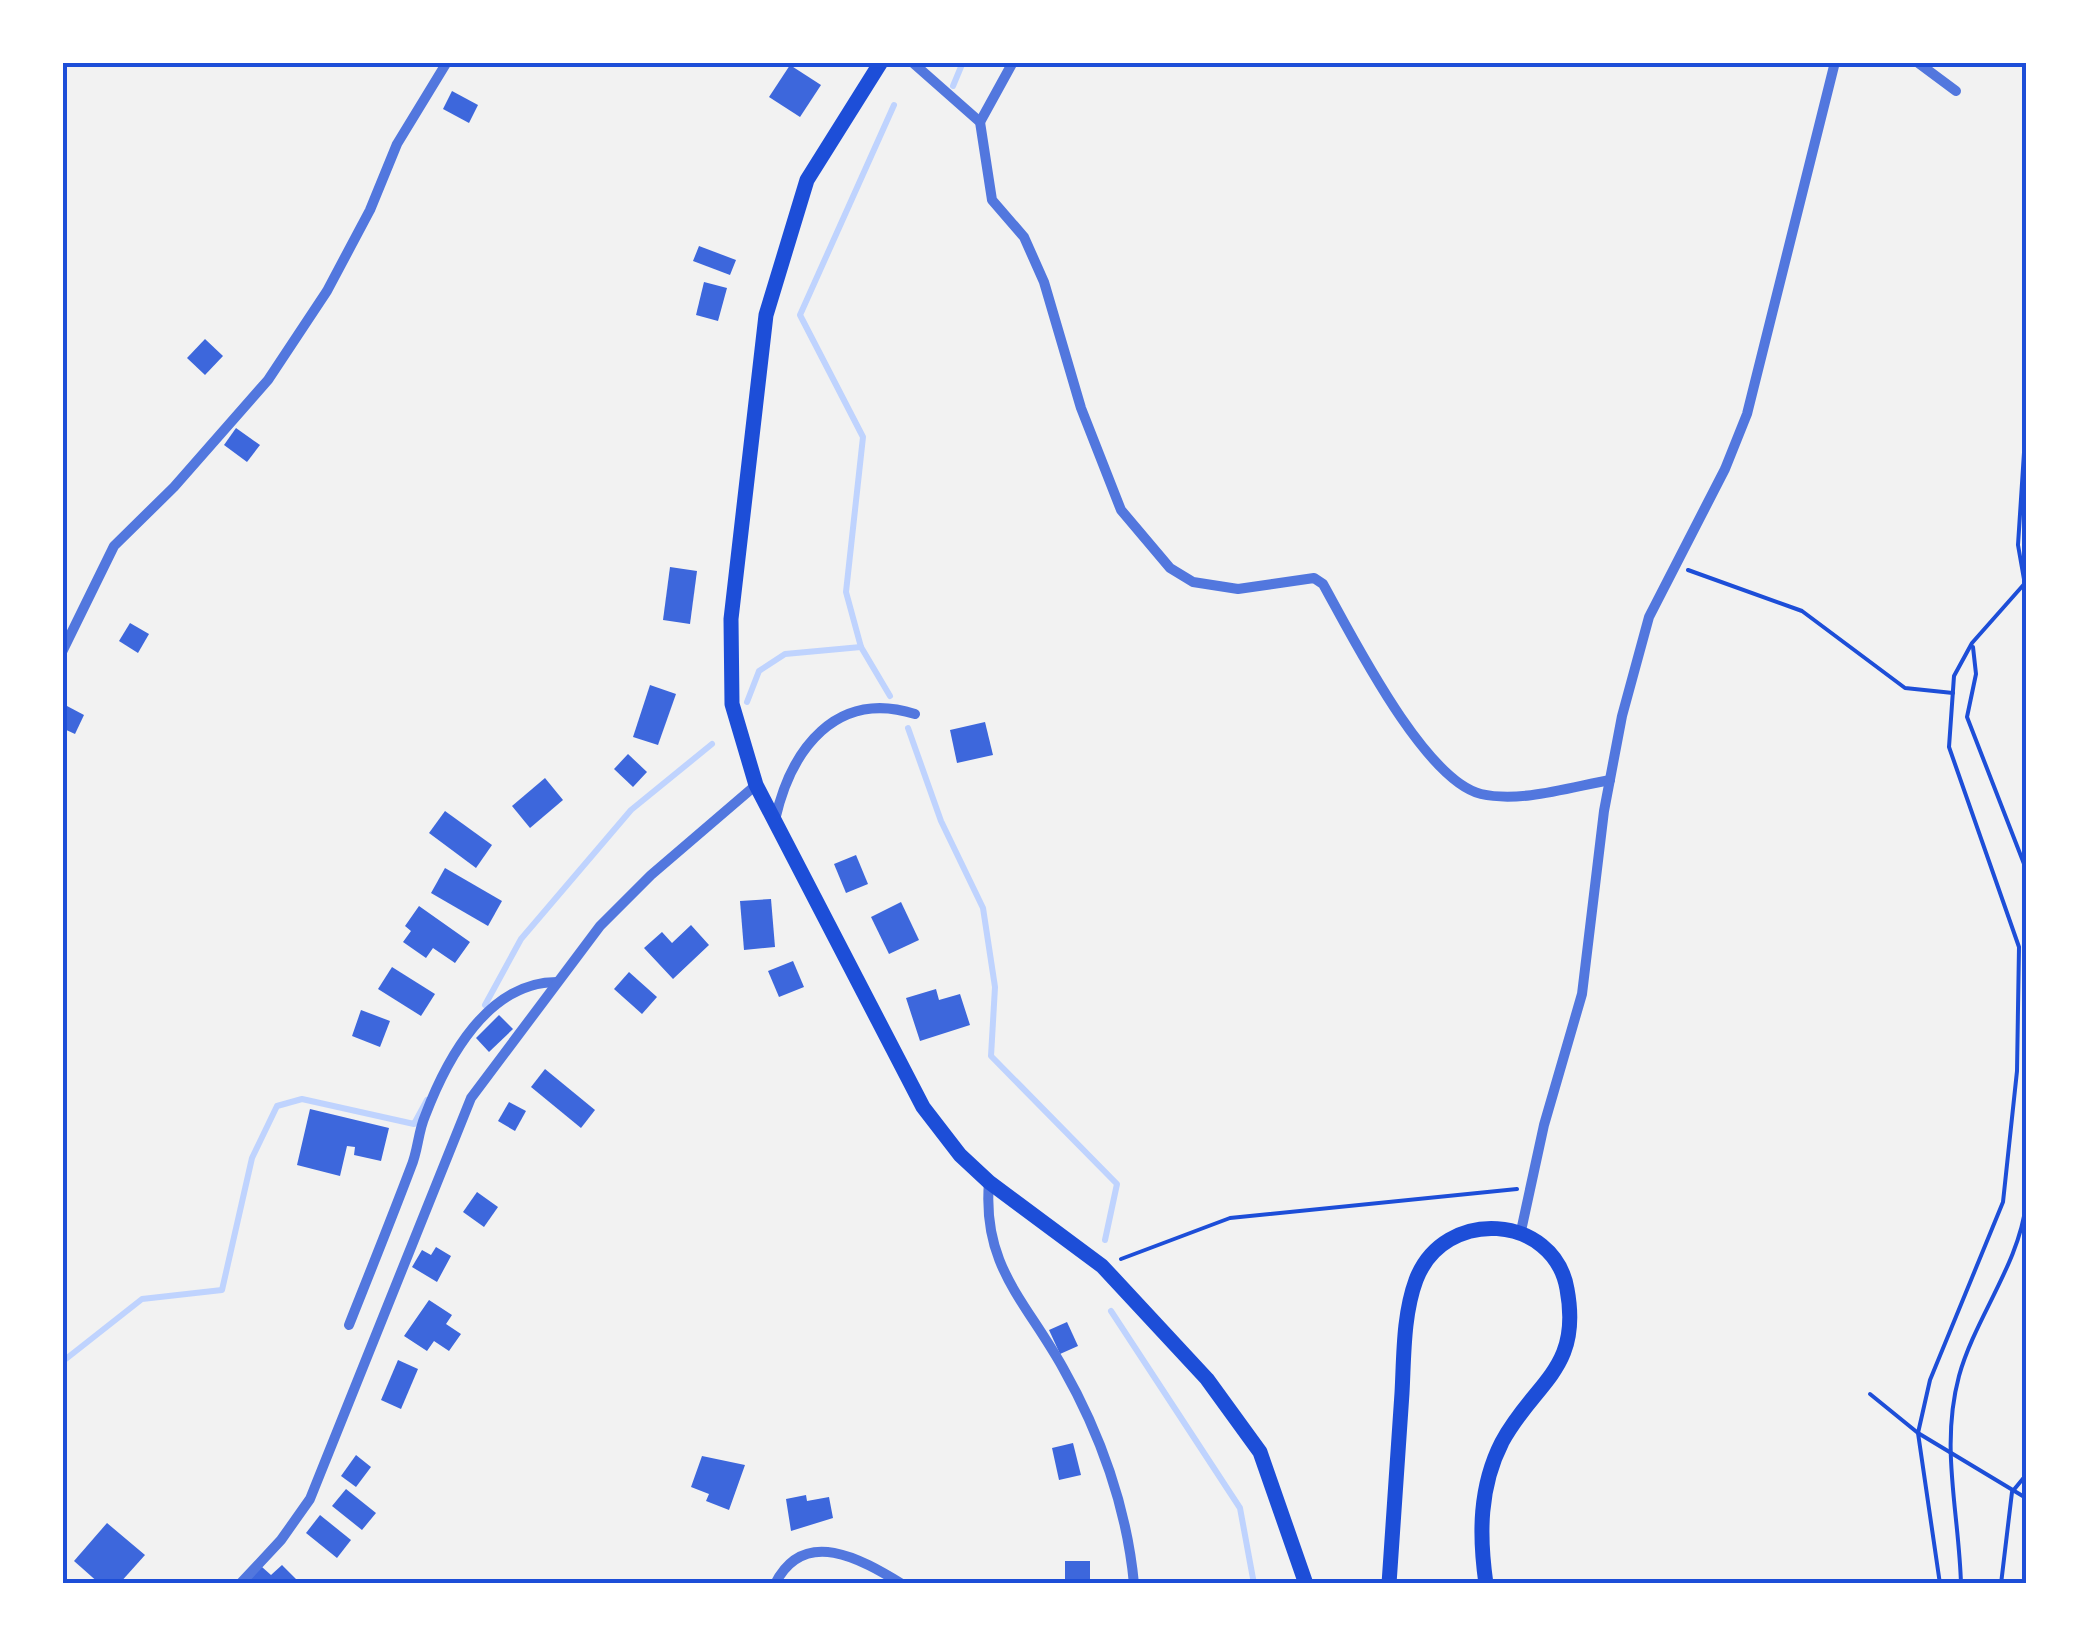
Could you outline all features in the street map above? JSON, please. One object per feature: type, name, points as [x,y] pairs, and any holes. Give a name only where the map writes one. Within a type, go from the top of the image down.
[{"type":"main road","points":[[881,62],[807,180],[766,315],[731,618],[732,704],[756,785],[774,823],[923,1107],[960,1155],[989,1182],[1102,1266],[1207,1379],[1260,1452],[1306,1584]]},
{"type":"main road","points":[[1389,1584],[1406,1337],[1416,1278],[1431,1253],[1460,1230],[1522,1231],[1558,1264],[1567,1286],[1571,1340],[1552,1375],[1502,1442],[1489,1476],[1481,1530],[1486,1584]]},
{"type":"street","points":[[62,652],[114,546],[174,487],[268,380],[328,291],[370,210],[397,144],[447,62]]},
{"type":"street","points":[[912,62],[980,122]]},
{"type":"street","points":[[1013,62],[980,122],[992,200],[1024,237],[1044,282],[1081,408],[1121,510],[1170,568],[1193,582],[1238,589],[1314,578],[1324,584],[1422,752],[1479,794],[1535,794],[1610,780]]},
{"type":"street","points":[[1522,1231],[1528,1187],[1582,994],[1610,780],[1649,617],[1725,469],[1747,414],[1835,62]]},
{"type":"street","points":[[1917,62],[1956,91]]},
{"type":"street","points":[[774,823],[780,799],[816,730],[846,715],[892,707],[915,714]]},
{"type":"street","points":[[240,1584],[281,1540],[310,1499],[471,1098],[600,926],[651,875],[756,785]]},
{"type":"street","points":[[349,1324],[416,1156],[424,1117],[464,1043],[486,1011],[522,987],[556,982]]},
{"type":"street","points":[[989,1182],[986,1218],[993,1252],[1094,1428],[1115,1487],[1134,1584]]},
{"type":"street","points":[[776,1584],[783,1569],[798,1556],[826,1549],[862,1560],[902,1584]]},
{"type":"path","points":[[1940,1584],[1918,1433],[1930,1380],[2003,1202],[2017,1071],[2019,947],[1950,747],[1954,676],[1972,643],[2026,584],[2018,545],[2026,422]]},
{"type":"path","points":[[1674,565],[1802,611],[1905,688],[1953,694]]},
{"type":"path","points":[[1972,643],[1976,674],[1967,717],[2026,869]]},
{"type":"path","points":[[1102,1266],[1230,1218],[1528,1187]]},
{"type":"path","points":[[1961,1584],[1948,1450],[1960,1376],[2007,1264],[2026,1204]]},
{"type":"path","points":[[1870,1394],[1918,1433],[2026,1498]]},
{"type":"path","points":[[2001,1584],[2012,1492],[2026,1475]]},
{"type":"building","points":[[790,65],[821,85],[800,117],[769,97]]},
{"type":"building","points":[[452,91],[478,105],[469,123],[443,109]]},
{"type":"building","points":[[699,246],[736,260],[730,275],[693,261]]},
{"type":"building","points":[[704,282],[727,288],[718,321],[696,315]]},
{"type":"building","points":[[205,339],[223,356],[205,375],[187,358]]},
{"type":"building","points":[[236,428],[260,445],[247,462],[224,445]]},
{"type":"building","points":[[670,567],[697,571],[690,624],[663,620]]},
{"type":"building","points":[[130,623],[149,634],[138,653],[119,641]]},
{"type":"building","points":[[650,685],[676,694],[658,745],[633,737]]},
{"type":"building","points":[[67,706],[84,715],[75,734],[62,728]]},
{"type":"building","points":[[985,722],[993,755],[957,763],[950,730]]},
{"type":"building","points":[[628,754],[647,772],[633,787],[614,769]]},
{"type":"building","points":[[545,778],[563,800],[530,828],[512,806]]},
{"type":"building","points":[[445,811],[492,845],[476,868],[429,833]]},
{"type":"building","points":[[856,855],[868,884],[846,893],[834,864]]},
{"type":"building","points":[[445,868],[502,901],[488,926],[431,893]]},
{"type":"building","points":[[771,899],[775,947],[744,950],[740,901]]},
{"type":"building","points":[[901,902],[919,940],[889,954],[871,917]]},
{"type":"building","points":[[419,906],[470,942],[455,963],[433,948],[426,958],[403,942],[411,931],[405,926]]},
{"type":"building","points":[[691,925],[709,945],[673,979],[644,948],[662,932],[672,943]]},
{"type":"building","points":[[793,961],[804,987],[779,997],[768,971]]},
{"type":"building","points":[[392,967],[435,994],[421,1016],[378,989]]},
{"type":"building","points":[[629,972],[657,997],[642,1014],[614,989]]},
{"type":"building","points":[[936,989],[939,1000],[960,994],[970,1025],[920,1041],[906,998]]},
{"type":"building","points":[[361,1010],[390,1021],[380,1047],[352,1036]]},
{"type":"building","points":[[499,1015],[513,1029],[489,1052],[476,1038]]},
{"type":"building","points":[[545,1069],[595,1110],[581,1128],[531,1087]]},
{"type":"building","points":[[509,1102],[526,1111],[515,1131],[498,1121]]},
{"type":"building","points":[[310,1109],[389,1128],[381,1161],[354,1155],[355,1147],[347,1146],[340,1176],[297,1165]]},
{"type":"building","points":[[477,1192],[498,1207],[484,1227],[463,1212]]},
{"type":"building","points":[[436,1247],[451,1256],[437,1282],[412,1267],[422,1250],[431,1255]]},
{"type":"building","points":[[429,1300],[452,1315],[446,1324],[461,1334],[449,1351],[434,1341],[427,1351],[404,1336]]},
{"type":"building","points":[[1067,1322],[1078,1346],[1060,1354],[1049,1330]]},
{"type":"building","points":[[398,1360],[418,1369],[401,1409],[381,1400]]},
{"type":"building","points":[[1073,1443],[1081,1475],[1059,1480],[1052,1448]]},
{"type":"building","points":[[356,1455],[371,1467],[356,1487],[341,1476]]},
{"type":"building","points":[[702,1456],[745,1465],[729,1510],[706,1501],[709,1494],[691,1487]]},
{"type":"building","points":[[346,1489],[376,1513],[362,1530],[332,1506]]},
{"type":"building","points":[[806,1495],[807,1501],[829,1497],[833,1518],[791,1531],[786,1499]]},
{"type":"building","points":[[320,1515],[351,1540],[337,1558],[306,1533]]},
{"type":"building","points":[[107,1523],[145,1555],[119,1584],[100,1584],[74,1561]]},
{"type":"building","points":[[1065,1561],[1090,1561],[1090,1584],[1065,1584]]},
{"type":"building","points":[[282,1565],[296,1579],[292,1584],[249,1580],[262,1567],[271,1575]]},
{"type":"waterway","points":[[953,86],[963,62]]},
{"type":"waterway","points":[[890,696],[861,647],[846,592],[863,437],[800,315],[894,105]]},
{"type":"waterway","points":[[747,702],[759,671],[785,654],[861,647]]},
{"type":"waterway","points":[[908,728],[941,821],[983,908],[995,987],[991,1056],[1117,1184],[1105,1240]]},
{"type":"waterway","points":[[485,1005],[521,939],[631,810],[712,744]]},
{"type":"waterway","points":[[62,1362],[142,1299],[222,1290],[252,1158],[277,1106],[302,1099],[414,1124],[427,1100]]},
{"type":"waterway","points":[[1111,1311],[1240,1508],[1254,1584]]}]
